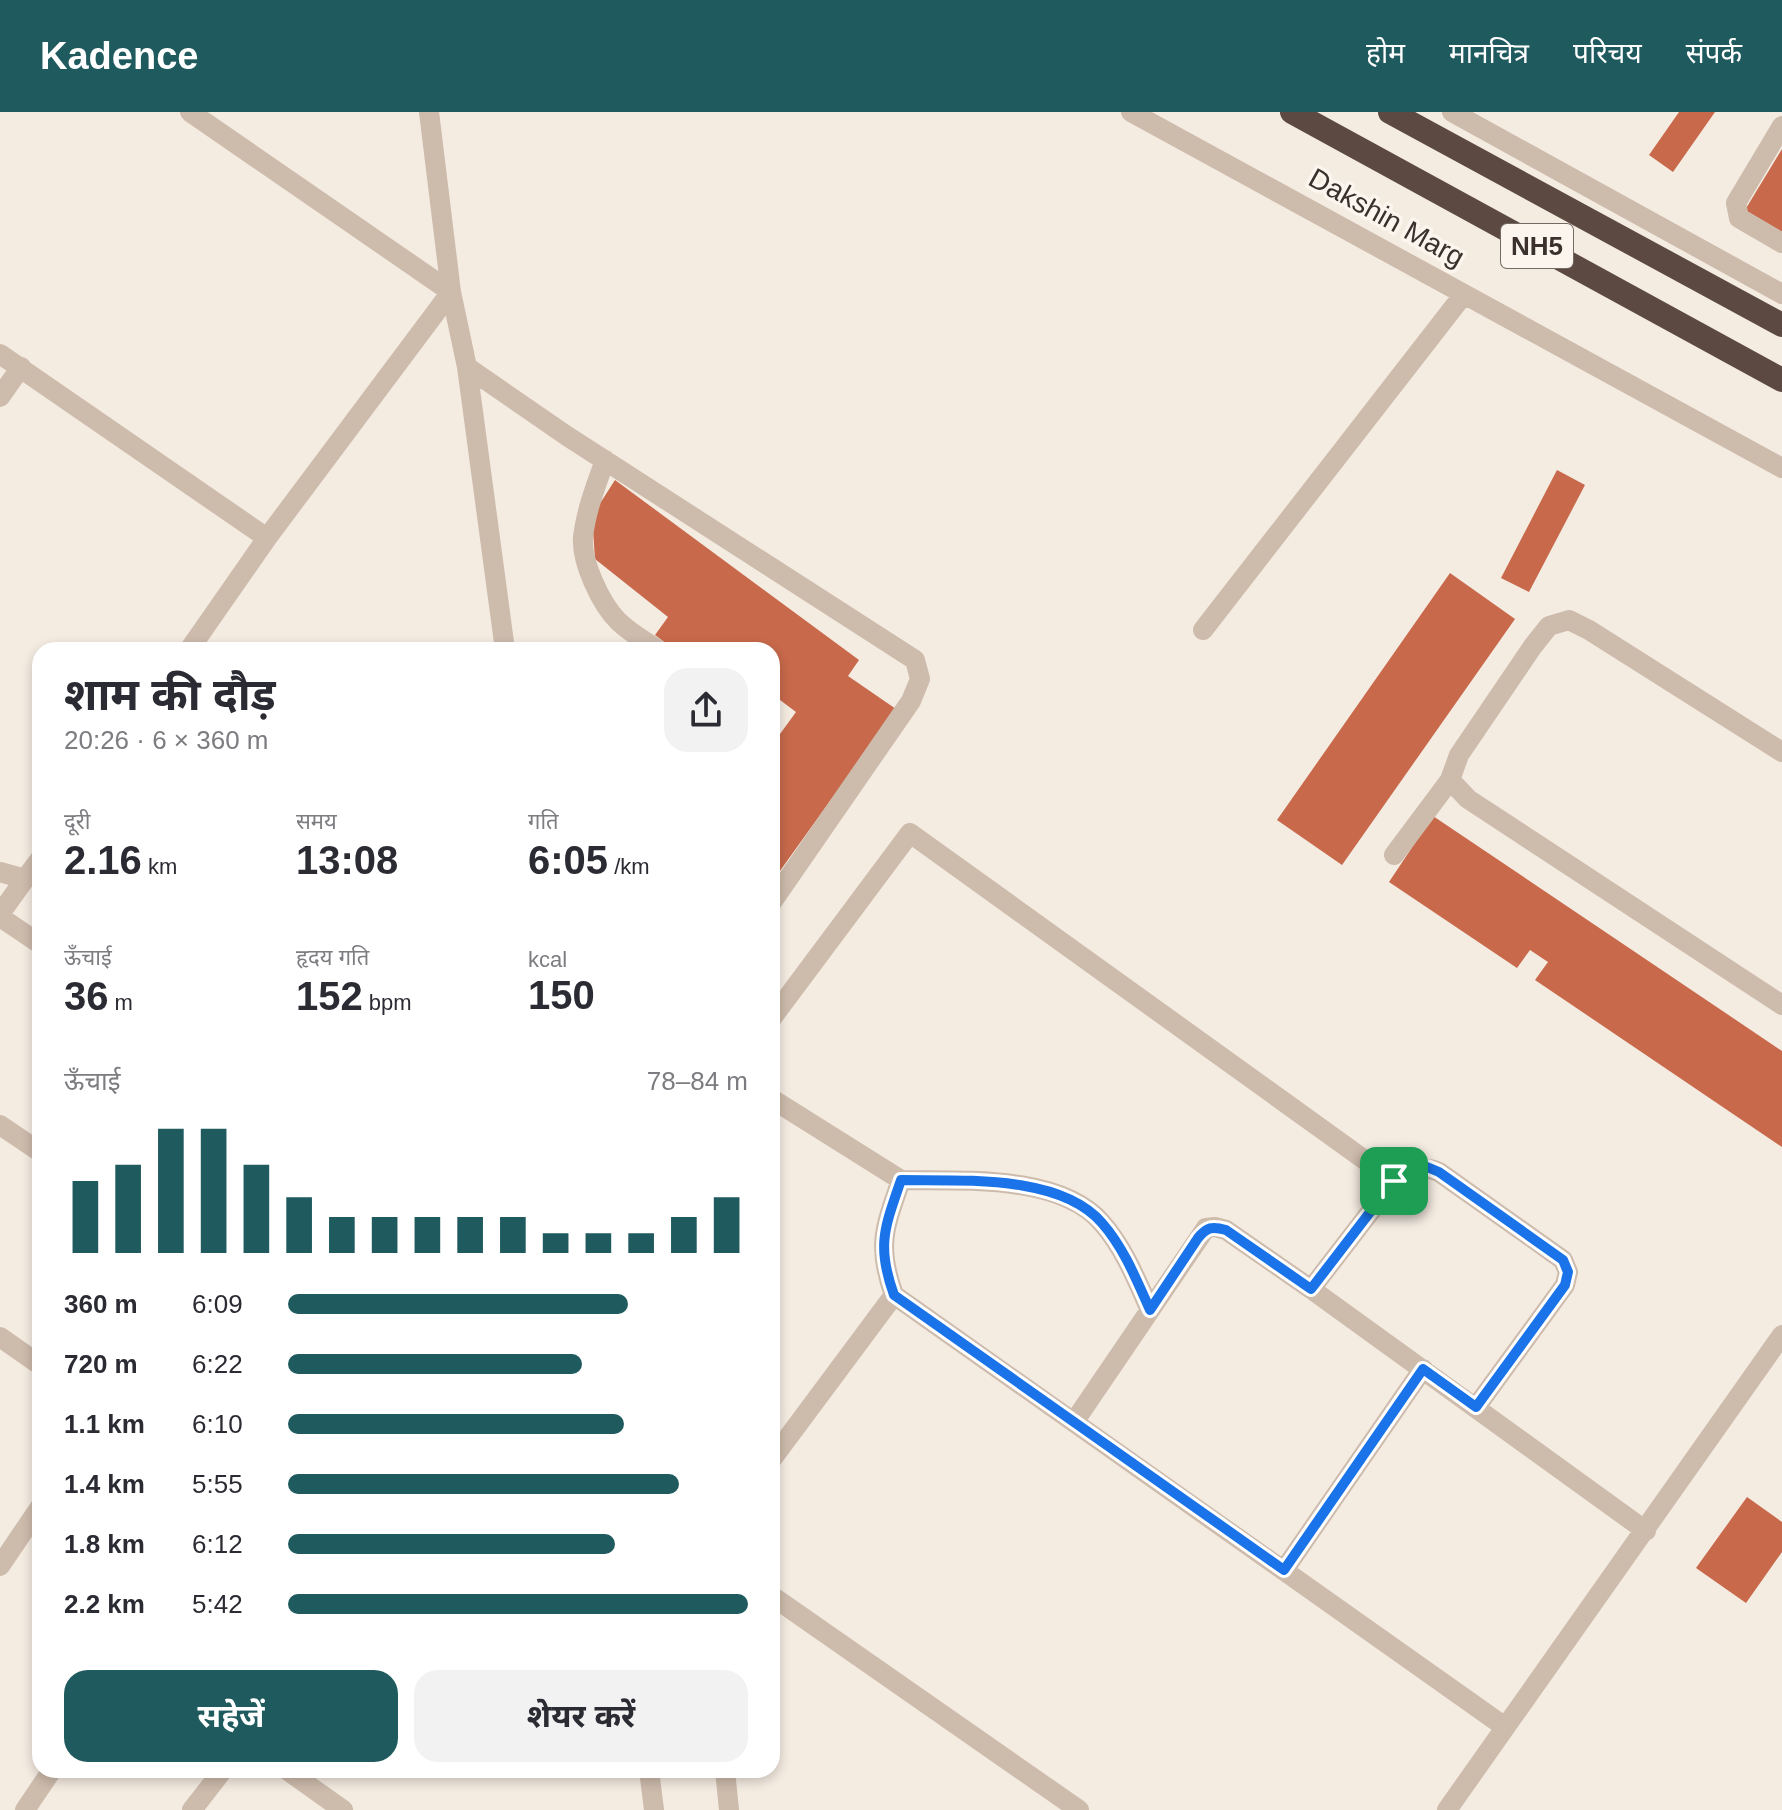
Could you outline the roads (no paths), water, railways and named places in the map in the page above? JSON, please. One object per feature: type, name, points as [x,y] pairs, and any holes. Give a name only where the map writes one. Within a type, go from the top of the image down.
[{"type":"highway","name":"NH5","points":[[1292,112],[1782,380]]},
{"type":"highway","name":"NH5","points":[[1390,112],[1782,325]]},
{"type":"street","points":[[190,112],[451,292]]},
{"type":"street","points":[[429,112],[451,292],[467,367],[504,642]]},
{"type":"street","name":"Dakshin Marg","points":[[1131,112],[1782,468]]},
{"type":"street","points":[[1452,112],[1782,294]]},
{"type":"street","points":[[1782,126],[1736,203],[1739,218],[1782,243]]},
{"type":"street","points":[[195,642],[267,538],[451,292]]},
{"type":"street","points":[[1203,630],[1464,294]]},
{"type":"street","points":[[0,354],[267,538]]},
{"type":"street","points":[[0,397],[21,367]]},
{"type":"street","points":[[467,367],[915,660],[920,679],[911,701],[780,890]]},
{"type":"street","points":[[605,460],[592,497],[583,541],[590,574],[601,598],[618,621],[647,642]]},
{"type":"street","points":[[1394,855],[1450,780],[1459,755],[1533,646],[1549,626],[1569,620],[1782,752]]},
{"type":"street","points":[[1450,780],[1468,799],[1782,1005]]},
{"type":"street","points":[[780,1007],[910,833],[1394,1181]]},
{"type":"street","points":[[32,870],[0,916],[32,938]]},
{"type":"street","points":[[0,872],[25,879]]},
{"type":"street","points":[[780,1104],[901,1180],[1019,1186],[1050,1192],[1072,1201],[1101,1222],[1130,1266],[1150,1310]]},
{"type":"street","points":[[0,1125],[32,1147]]},
{"type":"street","points":[[1311,1289],[1394,1181],[1413,1169],[1427,1167],[1439,1172],[1563,1260],[1568,1272],[1565,1285],[1476,1407]]},
{"type":"street","points":[[901,1180],[884,1230],[883,1254],[894,1295],[1505,1727]]},
{"type":"street","points":[[1074,1422],[1198,1238],[1206,1228],[1215,1227],[1226,1230],[1311,1289],[1646,1531]]},
{"type":"street","points":[[780,1448],[894,1295]]},
{"type":"street","points":[[1447,1810],[1782,1335]]},
{"type":"street","points":[[1,1341],[32,1360]]},
{"type":"street","points":[[1284,1570],[1423,1369]]},
{"type":"street","points":[[0,1566],[32,1519]]},
{"type":"street","points":[[780,1602],[1072,1808]]},
{"type":"street","points":[[25,1810],[47,1778]]},
{"type":"street","points":[[192,1810],[217,1778]]},
{"type":"street","points":[[298,1778],[343,1810]]},
{"type":"street","points":[[646,1778],[654,1810]]},
{"type":"street","points":[[726,1778],[729,1810]]}]
